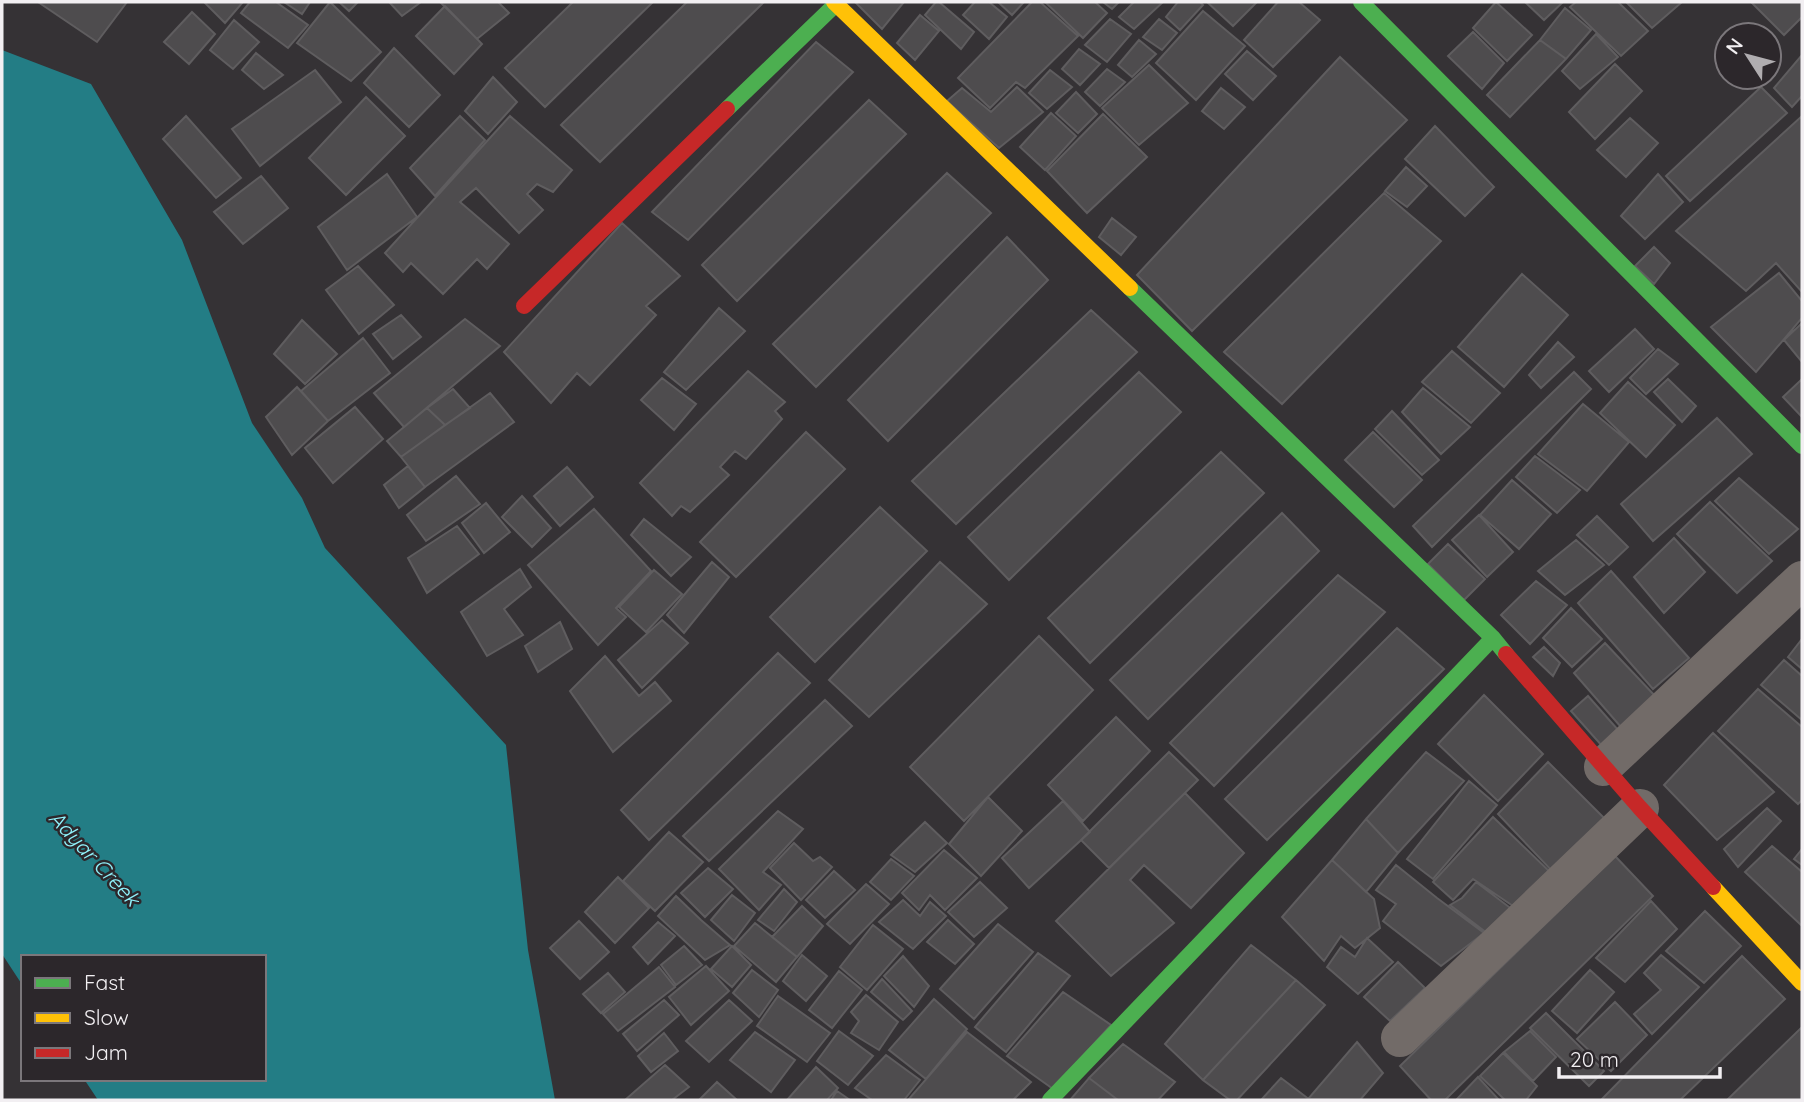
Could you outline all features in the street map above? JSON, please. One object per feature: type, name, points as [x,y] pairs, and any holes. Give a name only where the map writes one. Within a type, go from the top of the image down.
[{"type":"street","points":[[1361,2],[1802,446]]},
{"type":"street","points":[[524,306],[835,3],[1493,638],[1640,808],[1800,975]]},
{"type":"street","points":[[1604,766],[1802,580]]},
{"type":"street","points":[[1050,1100],[1493,638]]},
{"type":"street","points":[[1400,1038],[1640,808]]},
{"type":"water","name":"Adyar Creek","points":[[2,50],[91,84],[182,240],[252,423],[302,498],[325,548],[506,745],[528,950],[555,1100],[98,1100],[85,1081],[266,1081],[266,955],[21,955],[21,983],[2,954]]},
{"type":"building","points":[[38,2],[127,2],[97,42]]},
{"type":"building","points":[[204,2],[243,2],[225,23]]},
{"type":"building","points":[[250,2],[276,2],[308,25],[288,48],[241,13]]},
{"type":"building","points":[[284,2],[310,2],[302,14]]},
{"type":"building","points":[[330,2],[381,52],[351,81],[297,43]]},
{"type":"building","points":[[339,2],[358,2],[349,11]]},
{"type":"building","points":[[389,2],[421,2],[402,16]]},
{"type":"building","points":[[440,2],[498,2],[509,13],[477,39]]},
{"type":"building","points":[[573,2],[653,2],[545,107],[505,68]]},
{"type":"building","points":[[687,2],[764,2],[600,162],[561,125]]},
{"type":"building","points":[[855,2],[904,2],[882,29]]},
{"type":"building","points":[[936,2],[974,32],[961,49],[925,15]]},
{"type":"building","points":[[975,2],[989,2],[1007,17],[989,39],[963,15]]},
{"type":"building","points":[[998,2],[1024,2],[1012,15]]},
{"type":"building","points":[[1032,2],[1040,2],[1078,36],[1025,88],[1016,82],[990,108],[958,78]]},
{"type":"building","points":[[1045,2],[1095,2],[1107,13],[1083,38]]},
{"type":"building","points":[[1103,2],[1119,2],[1112,9]]},
{"type":"building","points":[[1134,2],[1163,2],[1134,29],[1119,17]]},
{"type":"building","points":[[1178,2],[1200,2],[1203,5],[1180,30],[1166,17]]},
{"type":"building","points":[[1207,2],[1257,2],[1233,26]]},
{"type":"building","points":[[1278,2],[1299,2],[1320,20],[1273,67],[1244,40]]},
{"type":"building","points":[[1496,2],[1532,35],[1507,61],[1473,28]]},
{"type":"building","points":[[1525,2],[1563,2],[1544,20]]},
{"type":"building","points":[[1576,2],[1618,2],[1648,31],[1621,56],[1570,7]]},
{"type":"building","points":[[1626,2],[1682,2],[1652,28]]},
{"type":"building","points":[[1751,2],[1802,2],[1802,17],[1784,35],[1783,21],[1770,21]]},
{"type":"building","points":[[445,6],[482,44],[454,74],[416,36]]},
{"type":"building","points":[[1565,8],[1591,30],[1566,59],[1540,40]]},
{"type":"building","points":[[1203,11],[1245,46],[1196,100],[1156,63]]},
{"type":"building","points":[[192,12],[215,34],[189,64],[164,42]]},
{"type":"building","points":[[920,15],[939,31],[915,60],[897,43]]},
{"type":"building","points":[[1110,19],[1131,34],[1107,62],[1085,45]]},
{"type":"building","points":[[1159,19],[1177,33],[1162,50],[1143,37]]},
{"type":"building","points":[[234,20],[259,42],[233,69],[210,50]]},
{"type":"building","points":[[1473,32],[1504,63],[1482,89],[1448,56]]},
{"type":"building","points":[[1596,34],[1618,57],[1580,89],[1562,71]]},
{"type":"building","points":[[1139,40],[1156,54],[1132,77],[1118,65]]},
{"type":"building","points":[[1540,40],[1566,59],[1510,117],[1487,95]]},
{"type":"building","points":[[816,42],[853,72],[688,240],[652,212]]},
{"type":"building","points":[[394,48],[440,95],[409,127],[364,83]]},
{"type":"building","points":[[1079,49],[1100,64],[1080,85],[1062,69]]},
{"type":"building","points":[[1247,51],[1276,76],[1253,100],[1225,74]]},
{"type":"building","points":[[256,53],[283,75],[264,89],[242,70]]},
{"type":"building","points":[[1802,55],[1802,96],[1792,107],[1777,91],[1783,91],[1783,77]]},
{"type":"building","points":[[1340,57],[1407,120],[1192,331],[1137,275]]},
{"type":"building","points":[[1615,64],[1642,91],[1595,139],[1569,112]]},
{"type":"building","points":[[1149,65],[1188,103],[1139,145],[1102,108]]},
{"type":"building","points":[[1107,69],[1125,82],[1100,106],[1085,92]]},
{"type":"building","points":[[315,70],[341,102],[260,166],[232,129]]},
{"type":"building","points":[[1050,70],[1072,87],[1047,109],[1029,93]]},
{"type":"building","points":[[493,77],[517,102],[488,134],[465,111]]},
{"type":"building","points":[[1017,87],[1043,112],[999,148],[947,101],[962,88],[991,112]]},
{"type":"building","points":[[1221,88],[1245,107],[1224,129],[1202,111]]},
{"type":"building","points":[[1757,91],[1765,91],[1787,113],[1690,201],[1666,176]]},
{"type":"building","points":[[1076,92],[1097,114],[1078,133],[1056,113]]},
{"type":"building","points":[[366,97],[405,136],[346,195],[309,158]]},
{"type":"building","points":[[869,100],[906,134],[737,301],[702,265]]},
{"type":"building","points":[[1051,113],[1076,136],[1045,170],[1020,147]]},
{"type":"building","points":[[1103,114],[1147,157],[1087,213],[1047,171]]},
{"type":"building","points":[[186,116],[241,178],[216,198],[163,139]]},
{"type":"building","points":[[460,116],[485,140],[435,196],[410,168]]},
{"type":"building","points":[[510,116],[572,170],[553,192],[537,184],[527,194],[543,210],[519,233],[476,188],[460,202],[509,244],[487,269],[477,259],[443,294],[411,263],[403,272],[385,253]]},
{"type":"building","points":[[1802,116],[1802,292],[1776,263],[1746,291],[1676,231]]},
{"type":"building","points":[[1630,118],[1658,143],[1626,177],[1597,150]]},
{"type":"building","points":[[1435,126],[1494,187],[1465,216],[1405,159]]},
{"type":"building","points":[[1406,167],[1427,186],[1407,207],[1385,191]]},
{"type":"building","points":[[947,173],[991,213],[816,387],[773,344]]},
{"type":"building","points":[[387,174],[417,217],[347,270],[318,227]]},
{"type":"building","points":[[1658,174],[1683,202],[1645,239],[1621,216]]},
{"type":"building","points":[[261,176],[288,208],[243,244],[214,212]]},
{"type":"building","points":[[1384,193],[1441,241],[1282,404],[1224,352]]},
{"type":"building","points":[[1112,218],[1136,237],[1121,255],[1099,237]]},
{"type":"building","points":[[622,223],[680,276],[646,306],[656,315],[590,385],[577,373],[551,403],[504,352]]},
{"type":"building","points":[[1007,237],[1048,280],[888,441],[848,400]]},
{"type":"building","points":[[1654,247],[1670,263],[1654,284],[1635,266]]},
{"type":"building","points":[[358,266],[394,305],[359,334],[326,290]]},
{"type":"building","points":[[1779,273],[1802,301],[1802,318],[1756,372],[1711,327]]},
{"type":"building","points":[[1522,274],[1568,315],[1504,387],[1458,347]]},
{"type":"building","points":[[719,308],[745,331],[686,390],[664,372]]},
{"type":"building","points":[[1091,310],[1137,352],[956,524],[912,481]]},
{"type":"building","points":[[401,315],[421,337],[393,359],[373,334]]},
{"type":"building","points":[[465,319],[500,346],[404,427],[374,393]]},
{"type":"building","points":[[302,320],[337,354],[305,384],[274,354]]},
{"type":"building","points":[[1802,323],[1802,362],[1784,340]]},
{"type":"building","points":[[1635,329],[1654,349],[1609,392],[1589,371]]},
{"type":"building","points":[[363,338],[390,373],[328,421],[301,391]]},
{"type":"building","points":[[1558,342],[1574,357],[1541,388],[1529,375]]},
{"type":"building","points":[[1658,349],[1678,364],[1646,394],[1630,378]]},
{"type":"building","points":[[1452,351],[1500,393],[1471,423],[1422,382]]},
{"type":"building","points":[[748,371],[785,402],[775,411],[782,419],[746,459],[735,451],[720,467],[729,475],[690,512],[681,506],[672,516],[640,483]]},
{"type":"building","points":[[1139,372],[1181,412],[1009,580],[968,537]]},
{"type":"building","points":[[1574,372],[1591,389],[1432,547],[1413,526]]},
{"type":"building","points":[[662,378],[696,404],[674,430],[641,400]]},
{"type":"building","points":[[1668,379],[1696,406],[1682,422],[1654,392]]},
{"type":"building","points":[[1802,379],[1802,417],[1783,397]]},
{"type":"building","points":[[1628,382],[1675,425],[1646,457],[1600,413]]},
{"type":"building","points":[[297,387],[328,421],[292,455],[266,417]]},
{"type":"building","points":[[1423,388],[1470,427],[1441,454],[1402,412]]},
{"type":"building","points":[[453,389],[470,408],[445,425],[427,408]]},
{"type":"building","points":[[490,393],[514,422],[425,487],[401,457]]},
{"type":"building","points":[[1583,404],[1629,442],[1587,491],[1538,454]]},
{"type":"building","points":[[355,407],[383,439],[333,483],[305,448]]},
{"type":"building","points":[[427,408],[445,425],[401,457],[387,441]]},
{"type":"building","points":[[1392,411],[1439,460],[1422,475],[1375,429]]},
{"type":"building","points":[[1717,418],[1752,454],[1653,541],[1621,504]]},
{"type":"building","points":[[806,432],[845,469],[736,577],[700,542]]},
{"type":"building","points":[[1373,432],[1422,480],[1394,507],[1345,460]]},
{"type":"building","points":[[1221,452],[1264,493],[1090,663],[1048,618]]},
{"type":"building","points":[[1535,456],[1580,490],[1557,513],[1516,477]]},
{"type":"building","points":[[408,466],[425,487],[399,508],[384,485]]},
{"type":"building","points":[[567,467],[593,497],[560,526],[534,496]]},
{"type":"building","points":[[456,476],[480,504],[426,541],[407,515]]},
{"type":"building","points":[[1739,478],[1798,529],[1769,554],[1715,501]]},
{"type":"building","points":[[1512,480],[1551,514],[1519,549],[1480,515]]},
{"type":"building","points":[[522,496],[551,528],[532,547],[502,517]]},
{"type":"building","points":[[1710,502],[1772,561],[1737,593],[1677,534]]},
{"type":"building","points":[[486,503],[510,532],[484,553],[462,523]]},
{"type":"building","points":[[880,507],[927,551],[815,662],[770,617]]},
{"type":"building","points":[[594,509],[651,571],[616,608],[626,617],[598,645],[528,565]]},
{"type":"building","points":[[1282,513],[1319,551],[1148,719],[1110,680]]},
{"type":"building","points":[[1479,515],[1513,552],[1487,577],[1452,540]]},
{"type":"building","points":[[1597,516],[1628,547],[1609,565],[1577,535]]},
{"type":"building","points":[[644,519],[691,557],[671,576],[631,535]]},
{"type":"building","points":[[457,526],[479,554],[427,593],[408,558]]},
{"type":"building","points":[[1674,538],[1705,572],[1664,613],[1634,577]]},
{"type":"building","points":[[1576,540],[1604,565],[1565,595],[1538,571]]},
{"type":"building","points":[[1448,544],[1485,579],[1464,600],[1428,564]]},
{"type":"building","points":[[712,562],[729,577],[684,633],[667,615]]},
{"type":"building","points":[[940,562],[987,604],[869,717],[829,680]]},
{"type":"building","points":[[520,569],[531,587],[504,609],[523,635],[487,656],[461,612]]},
{"type":"building","points":[[654,570],[682,594],[646,632],[619,607]]},
{"type":"building","points":[[1611,571],[1689,658],[1653,689],[1578,603]]},
{"type":"building","points":[[1338,575],[1385,612],[1214,786],[1170,743]]},
{"type":"building","points":[[1536,581],[1567,605],[1530,644],[1501,615]]},
{"type":"building","points":[[1571,608],[1602,639],[1572,667],[1543,638]]},
{"type":"building","points":[[662,620],[688,643],[642,688],[618,660]]},
{"type":"building","points":[[560,622],[572,649],[538,672],[525,646]]},
{"type":"building","points":[[1397,628],[1444,669],[1267,840],[1225,799]]},
{"type":"building","points":[[1039,636],[1093,690],[964,821],[910,767]]},
{"type":"building","points":[[1802,639],[1802,669],[1788,657]]},
{"type":"building","points":[[1605,643],[1656,697],[1621,727],[1574,673]]},
{"type":"building","points":[[1544,647],[1560,663],[1553,676],[1533,657]]},
{"type":"building","points":[[778,653],[810,683],[649,840],[621,810]]},
{"type":"building","points":[[605,656],[639,696],[655,682],[671,701],[613,752],[570,691]]},
{"type":"building","points":[[1784,660],[1802,676],[1802,720],[1761,685]]},
{"type":"building","points":[[1758,689],[1802,727],[1802,800],[1798,804],[1718,731]]},
{"type":"building","points":[[1484,695],[1543,754],[1498,801],[1438,744]]},
{"type":"building","points":[[1588,696],[1619,731],[1603,747],[1571,711]]},
{"type":"building","points":[[825,700],[852,726],[709,861],[683,836]]},
{"type":"building","points":[[1116,717],[1150,751],[1083,821],[1048,785]]},
{"type":"building","points":[[1713,733],[1774,792],[1717,840],[1664,785]]},
{"type":"building","points":[[1169,752],[1198,780],[1109,868],[1081,840]]},
{"type":"building","points":[[1426,752],[1464,781],[1398,853],[1366,819]]},
{"type":"building","points":[[1548,762],[1610,824],[1552,871],[1498,814]]},
{"type":"building","points":[[1469,781],[1497,805],[1433,879],[1407,859]]},
{"type":"building","points":[[1185,793],[1244,853],[1191,908],[1144,865],[1130,880],[1174,923],[1111,976],[1056,921]]},
{"type":"building","points":[[988,797],[1022,831],[981,876],[949,844]]},
{"type":"building","points":[[1063,801],[1090,832],[1029,888],[1002,858]]},
{"type":"building","points":[[1767,808],[1781,821],[1738,867],[1724,849]]},
{"type":"building","points":[[778,811],[803,829],[763,872],[781,885],[759,910],[719,869]]},
{"type":"building","points":[[1493,817],[1550,872],[1513,906],[1473,879],[1453,900],[1433,882]]},
{"type":"building","points":[[1366,819],[1398,853],[1366,892],[1332,860]]},
{"type":"building","points":[[925,822],[947,843],[915,872],[891,855]]},
{"type":"building","points":[[669,832],[703,862],[655,911],[623,881]]},
{"type":"building","points":[[794,843],[813,861],[820,857],[832,867],[801,900],[770,868]]},
{"type":"building","points":[[1772,846],[1802,872],[1802,926],[1745,872]]},
{"type":"building","points":[[1802,849],[1802,865],[1794,859]]},
{"type":"building","points":[[944,850],[977,878],[945,910],[930,895],[919,910],[902,893]]},
{"type":"building","points":[[1615,856],[1653,896],[1445,1100],[1431,1100],[1400,1066]]},
{"type":"building","points":[[891,859],[914,876],[891,900],[870,882]]},
{"type":"building","points":[[1332,860],[1374,899],[1380,928],[1355,948],[1341,936],[1324,961],[1282,917]]},
{"type":"building","points":[[1396,865],[1484,933],[1441,966],[1383,921],[1396,904],[1376,890]]},
{"type":"building","points":[[708,868],[733,889],[705,917],[681,893]]},
{"type":"building","points":[[834,871],[855,890],[825,918],[806,900]]},
{"type":"building","points":[[618,877],[649,908],[615,943],[585,912]]},
{"type":"building","points":[[980,882],[1007,908],[974,937],[948,912]]},
{"type":"building","points":[[1476,882],[1513,910],[1487,933],[1450,905],[1462,898]]},
{"type":"building","points":[[866,884],[889,904],[850,944],[827,924]]},
{"type":"building","points":[[784,889],[797,902],[774,931],[758,920]]},
{"type":"building","points":[[732,895],[755,913],[734,941],[711,920]]},
{"type":"building","points":[[676,896],[730,945],[705,960],[658,916]]},
{"type":"building","points":[[903,900],[920,916],[930,902],[946,916],[913,949],[879,922]]},
{"type":"building","points":[[1651,901],[1677,929],[1625,982],[1596,958]]},
{"type":"building","points":[[802,906],[823,926],[797,957],[772,937]]},
{"type":"building","points":[[1705,911],[1741,946],[1704,983],[1666,951]]},
{"type":"building","points":[[948,920],[974,944],[955,964],[927,942]]},
{"type":"building","points":[[579,921],[609,952],[580,979],[550,948]]},
{"type":"building","points":[[658,922],[675,936],[648,964],[633,947]]},
{"type":"building","points":[[755,923],[797,957],[776,982],[734,946]]},
{"type":"building","points":[[998,924],[1033,952],[974,1019],[940,989]]},
{"type":"building","points":[[873,925],[903,949],[867,990],[840,967]]},
{"type":"building","points":[[1367,938],[1393,962],[1358,994],[1327,967],[1341,947],[1355,957]]},
{"type":"building","points":[[1251,945],[1296,980],[1203,1080],[1165,1044]]},
{"type":"building","points":[[684,946],[702,965],[676,985],[661,965]]},
{"type":"building","points":[[732,946],[751,965],[732,987],[711,969]]},
{"type":"building","points":[[1038,953],[1070,976],[1006,1052],[975,1027]]},
{"type":"building","points":[[802,955],[827,976],[806,1001],[783,981]]},
{"type":"building","points":[[1661,955],[1699,987],[1652,1034],[1634,1014],[1661,990],[1644,973]]},
{"type":"building","points":[[903,956],[929,986],[914,1007],[884,976]]},
{"type":"building","points":[[1742,956],[1785,999],[1680,1100],[1601,1100]]},
{"type":"building","points":[[1398,962],[1425,988],[1390,1021],[1364,997]]},
{"type":"building","points":[[706,966],[729,991],[691,1025],[669,997]]},
{"type":"building","points":[[659,967],[675,987],[618,1031],[603,1014]]},
{"type":"building","points":[[752,970],[778,990],[759,1017],[733,993]]},
{"type":"building","points":[[1590,970],[1614,992],[1577,1033],[1552,1011]]},
{"type":"building","points":[[839,971],[862,990],[832,1028],[809,1010]]},
{"type":"building","points":[[608,973],[625,992],[601,1013],[583,994]]},
{"type":"building","points":[[882,979],[912,1011],[903,1020],[871,992]]},
{"type":"building","points":[[1296,980],[1325,1005],[1237,1100],[1230,1100],[1203,1080]]},
{"type":"building","points":[[1063,992],[1111,1025],[1053,1089],[1007,1056]]},
{"type":"building","points":[[866,995],[898,1022],[879,1050],[851,1033],[859,1021],[851,1012]]},
{"type":"building","points":[[778,996],[830,1033],[807,1062],[757,1026]]},
{"type":"building","points":[[934,999],[967,1029],[926,1079],[889,1050]]},
{"type":"building","points":[[664,1000],[679,1015],[637,1051],[623,1034]]},
{"type":"building","points":[[729,1000],[752,1021],[709,1062],[686,1041]]},
{"type":"building","points":[[1615,1002],[1647,1035],[1611,1071],[1577,1039]]},
{"type":"building","points":[[1546,1013],[1604,1071],[1589,1086],[1530,1028]]},
{"type":"building","points":[[1802,1027],[1802,1100],[1727,1100]]},
{"type":"building","points":[[839,1031],[873,1056],[848,1085],[817,1061]]},
{"type":"building","points":[[1530,1031],[1556,1057],[1533,1081],[1504,1052]]},
{"type":"building","points":[[755,1032],[795,1060],[771,1092],[730,1060]]},
{"type":"building","points":[[967,1032],[1031,1082],[1013,1100],[908,1100]]},
{"type":"building","points":[[664,1033],[678,1051],[651,1072],[638,1056]]},
{"type":"building","points":[[1357,1042],[1383,1073],[1360,1100],[1308,1099]]},
{"type":"building","points":[[1123,1044],[1175,1082],[1158,1100],[1118,1100],[1089,1078]]},
{"type":"building","points":[[1503,1053],[1537,1086],[1526,1100],[1505,1100],[1480,1076]]},
{"type":"building","points":[[886,1055],[920,1080],[904,1100],[872,1100],[855,1088]]},
{"type":"building","points":[[665,1065],[689,1087],[672,1100],[625,1100]]},
{"type":"building","points":[[816,1067],[838,1088],[827,1100],[787,1100]]},
{"type":"building","points":[[1478,1077],[1499,1100],[1456,1100]]},
{"type":"building","points":[[1089,1078],[1118,1100],[1070,1100]]},
{"type":"building","points":[[1281,1078],[1310,1100],[1261,1100]]},
{"type":"building","points":[[717,1082],[737,1100],[699,1100]]},
{"type":"building","points":[[837,1091],[850,1100],[831,1100]]},
{"type":"traffic: fast","points":[[1361,2],[1802,446]]},
{"type":"traffic: fast","points":[[727,109],[836,4]]},
{"type":"traffic: fast","points":[[1130,288],[1493,638],[1506,654]]},
{"type":"traffic: fast","points":[[1050,1100],[1493,638]]},
{"type":"traffic: slow","points":[[834,2],[1130,288]]},
{"type":"traffic: slow","points":[[1713,887],[1802,983]]},
{"type":"traffic: jam","points":[[524,306],[727,109]]},
{"type":"traffic: jam","points":[[1506,654],[1640,808],[1713,887]]}]
